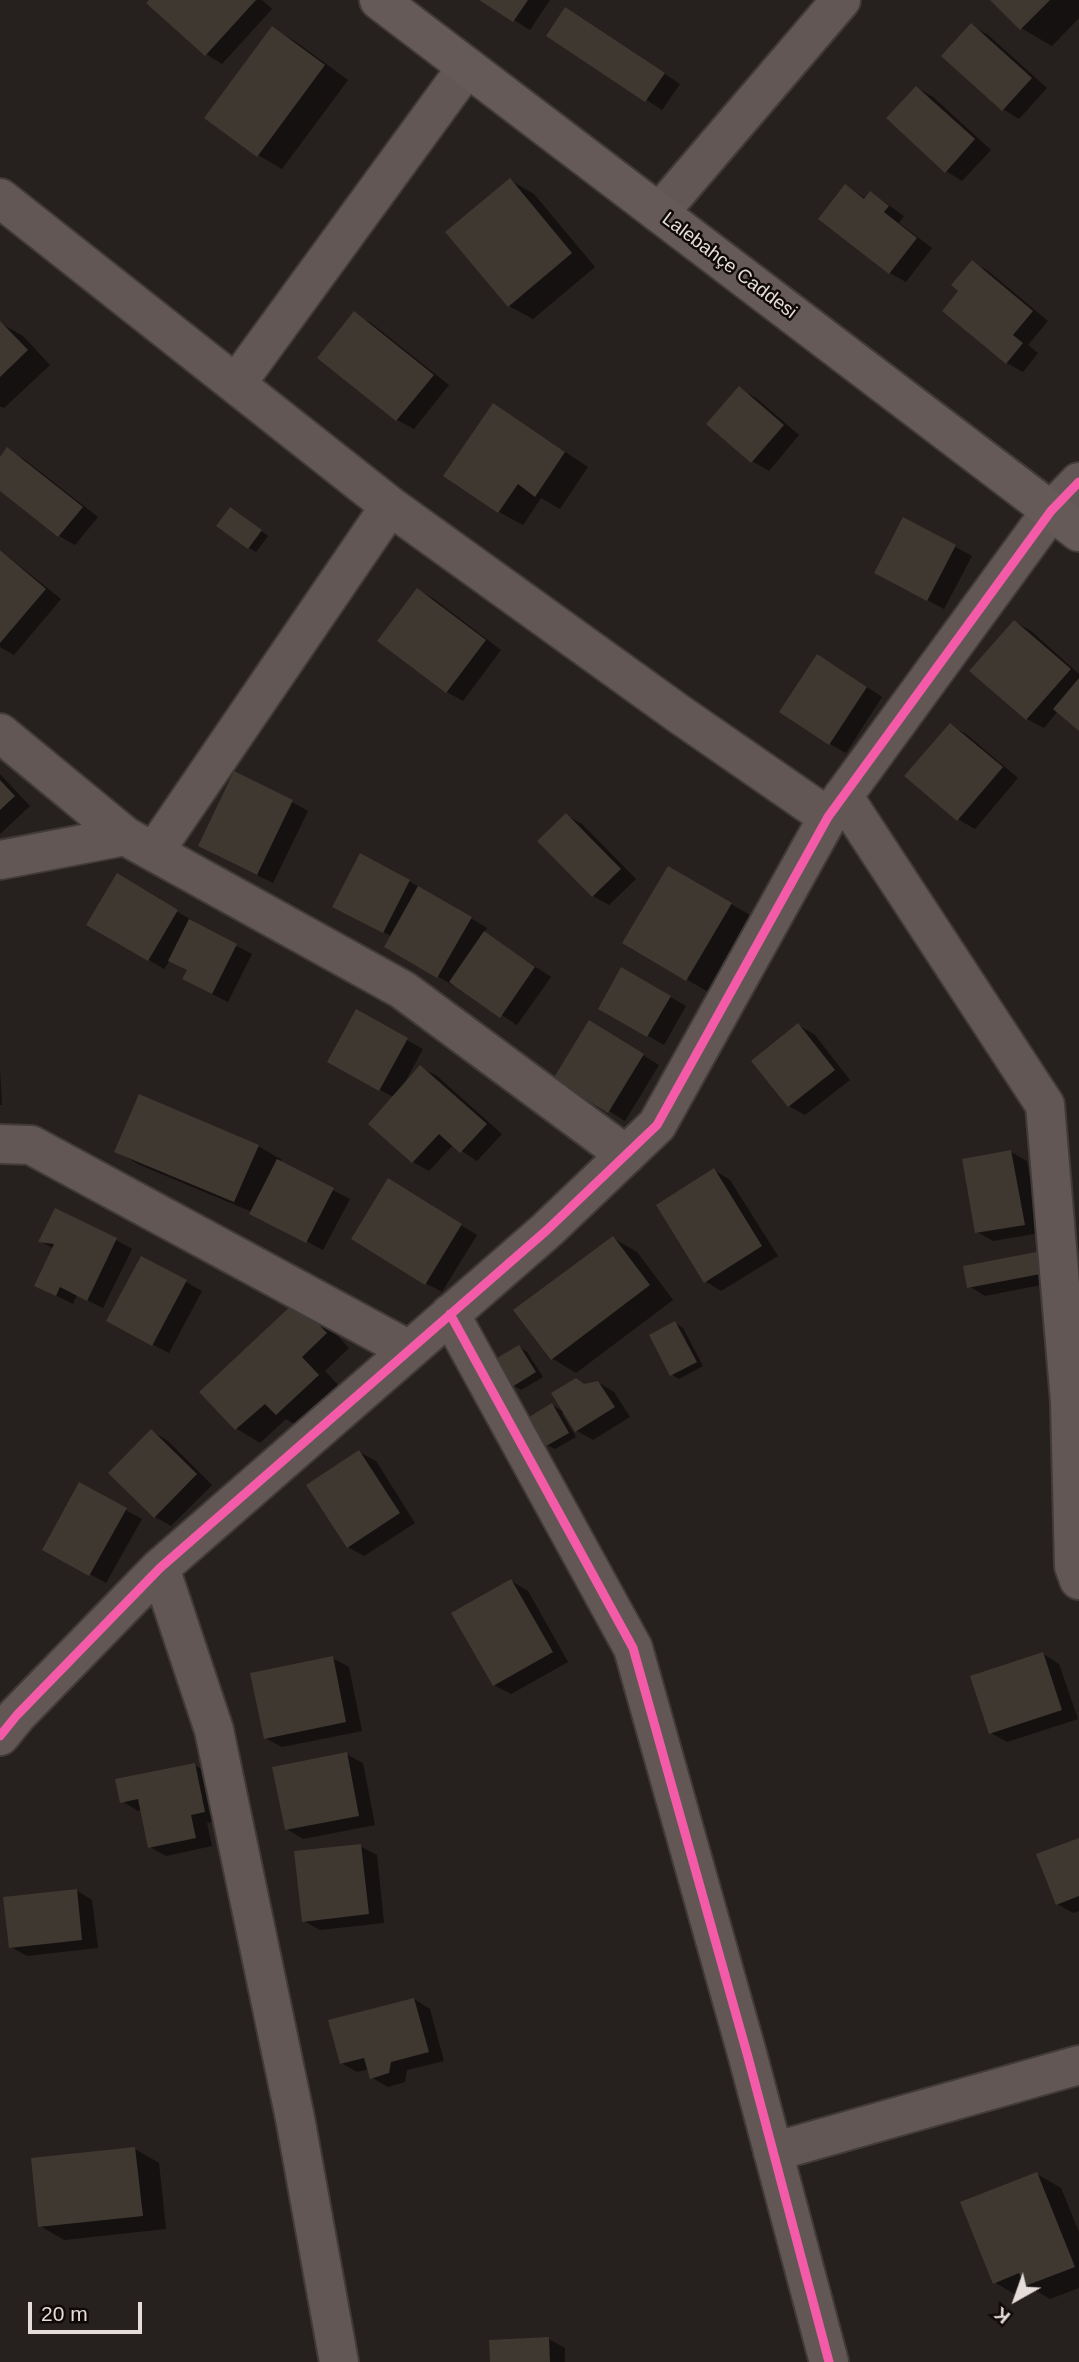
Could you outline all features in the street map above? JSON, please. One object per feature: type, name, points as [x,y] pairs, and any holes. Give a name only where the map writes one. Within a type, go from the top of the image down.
[{"type":"street","name":"Lalebahçe Caddesi","points":[[379,0],[1065,521]]},
{"type":"street","points":[[659,214],[841,0]]},
{"type":"street","points":[[236,384],[467,67]]},
{"type":"street","points":[[0,198],[390,506],[679,715],[836,806],[1045,1105],[1070,1402],[1077,1570]]},
{"type":"street","points":[[0,1736],[17,1715],[160,1568],[547,1230],[657,1125],[836,806],[1065,521],[1079,482]]},
{"type":"street","points":[[0,860],[140,844],[390,506]]},
{"type":"street","points":[[0,733],[140,844],[403,990],[626,1156]]},
{"type":"street","points":[[0,1144],[31,1145],[409,1350]]},
{"type":"street","points":[[450,1314],[633,1648],[829,2362]]},
{"type":"street","points":[[160,1568],[214,1730],[295,2118],[339,2362]]},
{"type":"street","points":[[773,2152],[1079,2064]]},
{"type":"building","points":[[149,0],[256,0],[205,56],[146,3]]},
{"type":"building","points":[[479,0],[528,0],[513,22]]},
{"type":"building","points":[[990,0],[1050,0],[1020,30]]},
{"type":"building","points":[[565,7],[665,73],[645,102],[546,36]]},
{"type":"building","points":[[971,23],[1032,78],[1002,111],[941,56]]},
{"type":"building","points":[[272,26],[325,65],[257,157],[204,118]]},
{"type":"building","points":[[916,86],[975,139],[945,173],[886,118]]},
{"type":"building","points":[[510,178],[572,253],[508,307],[445,232]]},
{"type":"building","points":[[845,184],[864,199],[870,191],[889,206],[884,212],[917,238],[889,274],[818,219]]},
{"type":"building","points":[[972,260],[1033,311],[1013,335],[1023,343],[1006,364],[942,311],[958,291],[951,285]]},
{"type":"building","points":[[354,311],[434,375],[396,421],[317,358]]},
{"type":"building","points":[[0,321],[28,350],[0,377]]},
{"type":"building","points":[[739,386],[784,425],[751,463],[706,424]]},
{"type":"building","points":[[493,403],[565,452],[535,497],[518,484],[498,513],[443,476]]},
{"type":"building","points":[[7,447],[83,507],[58,537],[0,491],[0,457]]},
{"type":"building","points":[[230,507],[262,530],[248,549],[216,526]]},
{"type":"building","points":[[903,517],[956,545],[927,601],[874,573]]},
{"type":"building","points":[[0,550],[46,589],[0,643]]},
{"type":"building","points":[[417,588],[486,640],[446,693],[377,641]]},
{"type":"building","points":[[1014,620],[1071,669],[1026,720],[969,671]]},
{"type":"building","points":[[817,654],[867,687],[829,745],[779,712]]},
{"type":"building","points":[[1079,678],[1079,731],[1053,709]]},
{"type":"building","points":[[950,723],[1003,767],[957,821],[904,776]]},
{"type":"building","points":[[234,771],[293,800],[257,875],[198,846]]},
{"type":"building","points":[[0,780],[15,796],[0,810]]},
{"type":"building","points":[[566,813],[621,869],[592,897],[537,841]]},
{"type":"building","points":[[360,853],[410,880],[383,933],[332,907]]},
{"type":"building","points":[[668,866],[732,903],[686,981],[622,943]]},
{"type":"building","points":[[117,873],[178,910],[148,961],[86,925]]},
{"type":"building","points":[[418,886],[472,917],[437,978],[384,947]]},
{"type":"building","points":[[189,919],[237,944],[212,994],[182,979],[187,970],[168,961]]},
{"type":"building","points":[[484,931],[535,967],[500,1018],[449,982]]},
{"type":"building","points":[[621,967],[671,996],[647,1037],[598,1009]]},
{"type":"building","points":[[356,1009],[408,1038],[379,1091],[327,1062]]},
{"type":"building","points":[[589,1020],[644,1054],[608,1113],[553,1079]]},
{"type":"building","points":[[798,1023],[835,1070],[788,1107],[751,1061]]},
{"type":"building","points":[[420,1065],[487,1124],[460,1153],[439,1134],[412,1163],[368,1124]]},
{"type":"building","points":[[139,1094],[259,1145],[234,1202],[114,1152]]},
{"type":"building","points":[[1011,1150],[1025,1225],[975,1233],[962,1159]]},
{"type":"building","points":[[277,1159],[334,1188],[306,1243],[249,1214]]},
{"type":"building","points":[[714,1168],[762,1246],[704,1283],[656,1205]]},
{"type":"building","points":[[388,1178],[462,1224],[425,1285],[351,1239]]},
{"type":"building","points":[[55,1208],[117,1238],[87,1301],[60,1287],[56,1296],[34,1286],[54,1244],[38,1242]]},
{"type":"building","points":[[613,1236],[650,1285],[551,1360],[513,1310]]},
{"type":"building","points":[[1052,1249],[1056,1271],[967,1288],[963,1266]]},
{"type":"building","points":[[141,1256],[187,1280],[152,1346],[106,1321]]},
{"type":"building","points":[[296,1301],[327,1333],[302,1357],[319,1375],[276,1415],[265,1404],[235,1430],[199,1392]]},
{"type":"building","points":[[675,1321],[697,1362],[670,1376],[649,1335]]},
{"type":"building","points":[[519,1345],[536,1372],[512,1387],[495,1359]]},
{"type":"building","points":[[576,1378],[584,1384],[598,1381],[615,1407],[575,1432],[551,1393]]},
{"type":"building","points":[[552,1403],[569,1433],[546,1446],[529,1417]]},
{"type":"building","points":[[151,1429],[197,1474],[154,1518],[108,1473]]},
{"type":"building","points":[[359,1450],[400,1513],[347,1548],[306,1485]]},
{"type":"building","points":[[79,1482],[127,1508],[89,1576],[42,1550]]},
{"type":"building","points":[[511,1579],[553,1652],[493,1686],[451,1613]]},
{"type":"building","points":[[1043,1652],[1062,1710],[989,1734],[970,1676]]},
{"type":"building","points":[[333,1656],[346,1722],[264,1739],[250,1673]]},
{"type":"building","points":[[347,1752],[359,1816],[285,1830],[272,1767]]},
{"type":"building","points":[[195,1763],[205,1812],[191,1815],[196,1838],[148,1848],[138,1799],[120,1803],[115,1779]]},
{"type":"building","points":[[1079,1838],[1079,1896],[1056,1905],[1036,1854]]},
{"type":"building","points":[[361,1844],[369,1914],[302,1922],[294,1851]]},
{"type":"building","points":[[77,1889],[82,1940],[9,1948],[3,1897]]},
{"type":"building","points":[[414,1998],[429,2052],[391,2062],[389,2073],[370,2079],[364,2058],[340,2064],[328,2020]]},
{"type":"building","points":[[135,2147],[143,2216],[38,2227],[31,2158]]},
{"type":"building","points":[[1037,2172],[1075,2267],[1025,2286],[1019,2273],[993,2284],[960,2202]]},
{"type":"building","points":[[549,2337],[550,2362],[490,2362],[489,2340]]},
{"type":"cycle path","points":[[0,1736],[17,1715],[160,1568],[547,1230],[657,1125],[828,817],[1051,511],[1079,482]]},
{"type":"cycle path","points":[[450,1314],[633,1648],[748,2057],[829,2362]]}]
